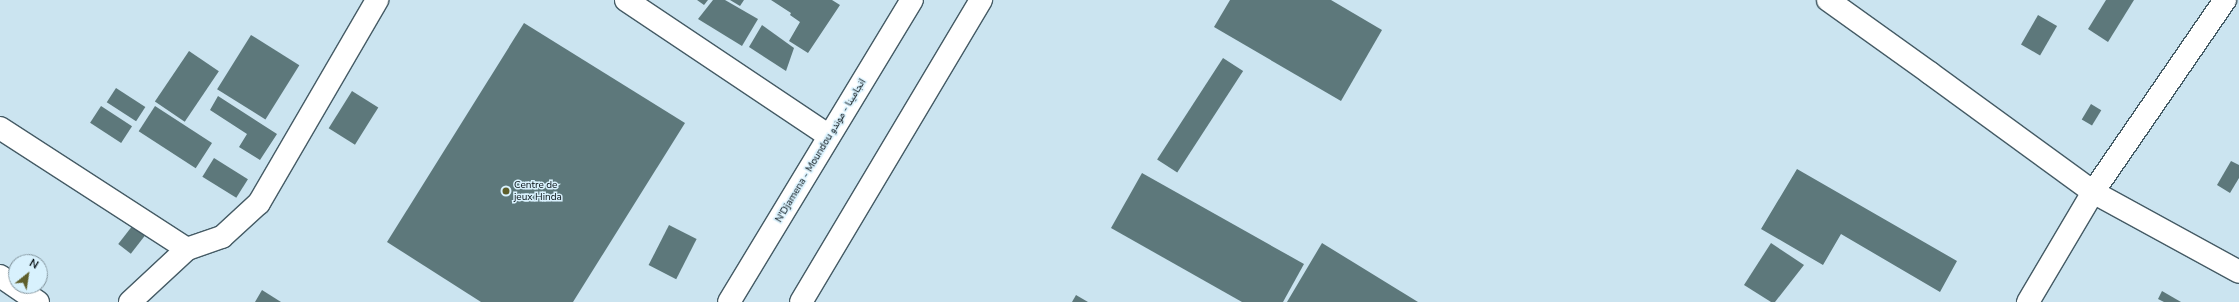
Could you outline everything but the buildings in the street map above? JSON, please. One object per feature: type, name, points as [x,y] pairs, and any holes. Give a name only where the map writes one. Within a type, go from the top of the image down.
[{"type":"street","points":[[130,302],[187,249],[222,237],[259,203],[377,0]]},
{"type":"street","points":[[626,0],[829,136]]},
{"type":"street","name":"N'Djamena - Moundou انجامينا - موندو","points":[[729,302],[912,0]]},
{"type":"street","points":[[801,302],[981,0]]},
{"type":"street","points":[[1828,0],[1930,72],[2093,192],[2239,272]]},
{"type":"street","points":[[2028,302],[2093,192],[2225,0]]},
{"type":"street","points":[[0,128],[187,249]]},
{"type":"street","points":[[0,276],[38,302]]},
{"type":"place","name":"Centre de jeux Hinda","points":[[506,191]]}]
